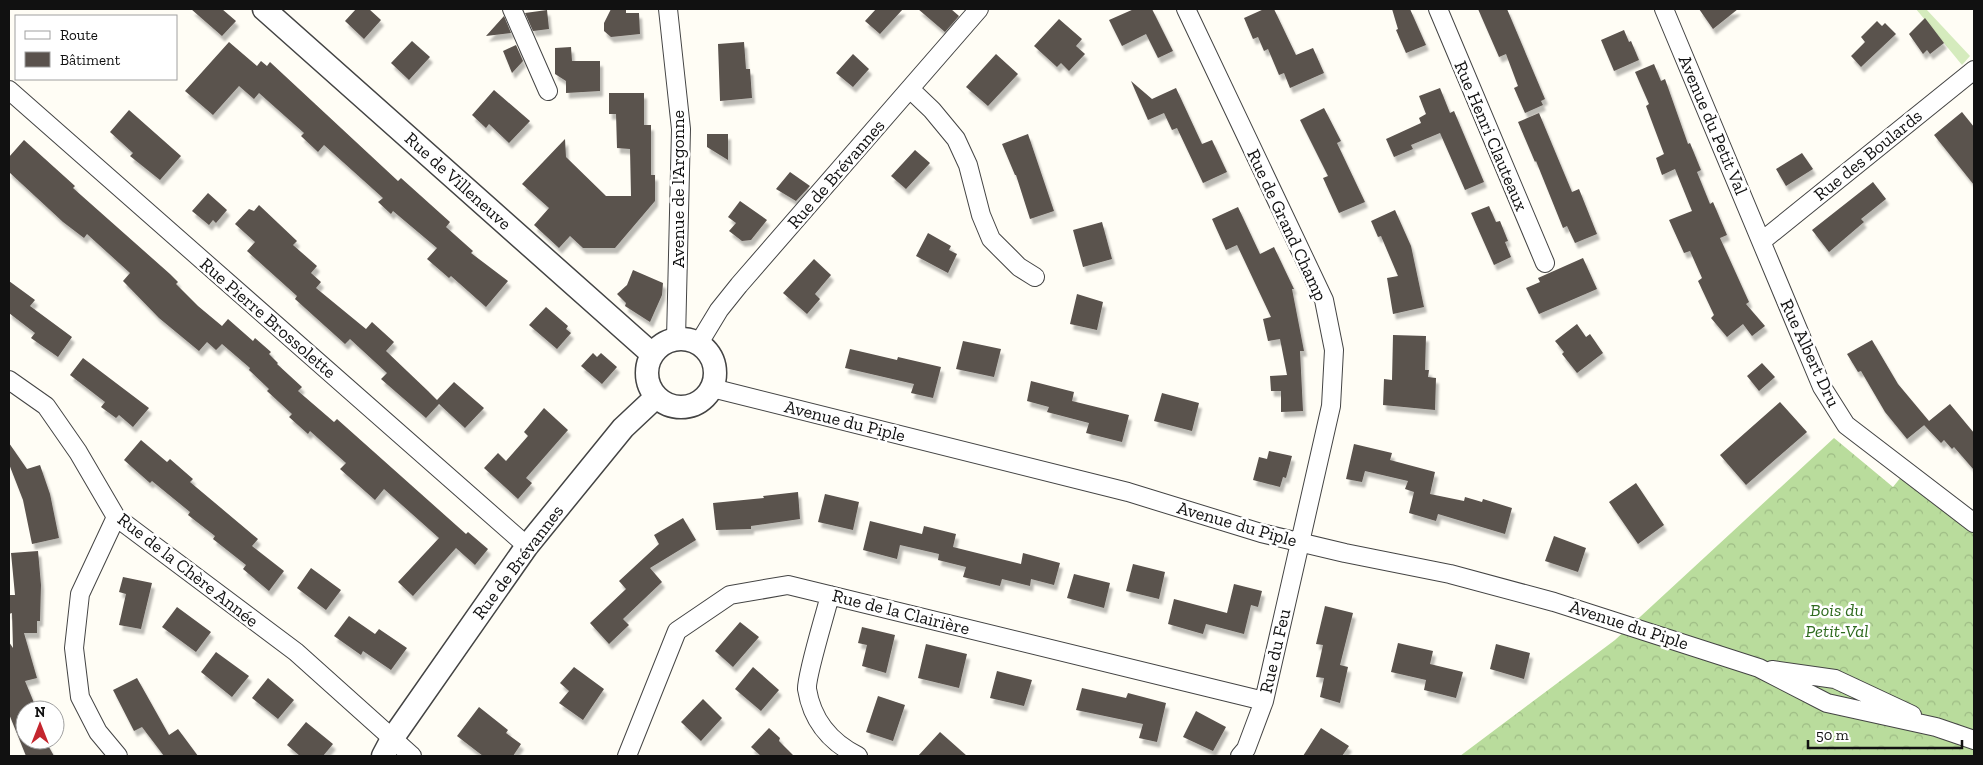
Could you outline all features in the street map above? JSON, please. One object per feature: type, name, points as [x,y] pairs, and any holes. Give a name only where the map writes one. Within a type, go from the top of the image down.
[{"type":"street","name":"Rue de Villeneuve","points":[[264,9],[652,354]]},
{"type":"street","points":[[512,9],[548,91]]},
{"type":"street","name":"Avenue de l'Argonne","points":[[668,9],[681,129],[676,339]]},
{"type":"street","name":"Rue de Brévannes","points":[[699,343],[719,310],[739,285],[979,9]]},
{"type":"street","name":"Rue de Grand Champ","points":[[1186,9],[1324,300],[1334,350],[1331,406],[1300,542]]},
{"type":"street","name":"Rue Henri Clauteaux","points":[[1438,9],[1545,263]]},
{"type":"street","name":"Avenue du Petit Val","points":[[1666,9],[1762,241]]},
{"type":"street","name":"Rue des Boulards","points":[[1762,241],[1972,75]]},
{"type":"street","points":[[910,89],[932,110],[956,139],[968,165],[981,215],[991,239],[1019,267],[1035,277]]},
{"type":"street","name":"Rue Pierre Brossolette","points":[[9,90],[527,546]]},
{"type":"street","name":"Rue Albert Dru","points":[[1762,241],[1822,387],[1846,425],[1974,523]]},
{"type":"street","points":[[676,339],[699,343],[714,361],[716,371],[712,388],[704,399],[695,405],[673,406],[656,396],[647,377],[647,368],[652,354],[664,343],[676,339]]},
{"type":"street","name":"Rue de la Chère Année","points":[[9,380],[46,406],[78,452],[116,518],[296,652],[388,748]]},
{"type":"street","name":"Avenue du Piple","points":[[712,388],[1128,492],[1300,542],[1450,574],[1545,599],[1759,668],[1835,679],[1936,727],[1974,740]]},
{"type":"street","name":"Rue de Brévannes","points":[[374,756],[388,748],[527,546],[623,428],[656,396]]},
{"type":"street","points":[[116,518],[80,594],[74,648],[80,697],[98,732],[118,756]]},
{"type":"street","name":"Rue du Feu","points":[[1240,756],[1246,749],[1264,701],[1300,542]]},
{"type":"street","name":"Rue de la Clairière","points":[[627,756],[677,630],[730,595],[788,585],[1264,701]]},
{"type":"street","points":[[830,595],[807,687],[817,720],[838,747],[858,756]]},
{"type":"street","name":"Avenue du Piple","points":[[1759,668],[1826,703],[1936,727]]},
{"type":"street","points":[[388,748],[412,756]]},
{"type":"green space","points":[[1916,9],[1926,9],[1970,56],[1962,65]]},
{"type":"green space","name":"Bois du Petit-Val","points":[[1834,438],[1893,487],[1905,472],[1974,523],[1974,756],[1460,756],[1615,640]]},
{"type":"building","points":[[191,9],[222,9],[236,21],[222,36]]},
{"type":"building","points":[[356,9],[369,9],[381,20],[364,39],[345,21]]},
{"type":"building","points":[[611,9],[626,9],[626,13],[639,13],[640,34],[611,37],[604,31],[604,23]]},
{"type":"building","points":[[876,9],[903,9],[880,34],[865,21]]},
{"type":"building","points":[[918,9],[951,9],[959,16],[945,32]]},
{"type":"building","points":[[1134,9],[1152,9],[1173,51],[1158,58],[1146,34],[1122,46],[1109,20]]},
{"type":"building","points":[[1264,9],[1274,9],[1296,55],[1313,48],[1324,73],[1290,88],[1284,73],[1279,75],[1268,49],[1264,51],[1258,37],[1253,39],[1244,18]]},
{"type":"building","points":[[1392,9],[1410,9],[1426,45],[1406,53],[1396,30],[1398,29]]},
{"type":"building","points":[[1478,9],[1507,9],[1545,99],[1541,101],[1543,105],[1525,113],[1514,88],[1518,86],[1506,54],[1499,57]]},
{"type":"building","points":[[1699,9],[1738,9],[1713,29]]},
{"type":"building","points":[[547,10],[549,29],[533,31],[525,13]]},
{"type":"building","points":[[504,16],[511,33],[486,36]]},
{"type":"building","points":[[1925,18],[1944,43],[1930,54],[1927,50],[1923,54],[1909,34]]},
{"type":"building","points":[[1059,19],[1082,39],[1076,46],[1085,54],[1069,71],[1061,63],[1057,67],[1034,46]]},
{"type":"building","points":[[1877,21],[1882,26],[1885,23],[1896,34],[1861,67],[1851,56],[1865,42],[1861,37]]},
{"type":"building","points":[[1624,30],[1639,60],[1614,71],[1601,40]]},
{"type":"building","points":[[412,41],[430,57],[409,80],[391,63]]},
{"type":"building","points":[[229,42],[257,66],[261,61],[267,66],[270,62],[398,181],[401,178],[450,222],[446,227],[473,251],[471,253],[508,281],[486,307],[451,276],[449,278],[427,259],[437,248],[393,211],[391,214],[378,202],[383,198],[324,145],[318,152],[301,136],[304,133],[259,93],[254,99],[239,86],[213,115],[185,91]]},
{"type":"building","points":[[744,42],[746,69],[750,69],[752,98],[720,101],[718,44]]},
{"type":"building","points":[[516,45],[523,61],[512,73],[503,51]]},
{"type":"building","points":[[571,47],[572,61],[600,61],[600,91],[566,93],[566,81],[555,74],[555,48]]},
{"type":"building","points":[[853,54],[869,69],[853,87],[836,73]]},
{"type":"building","points":[[996,54],[1018,74],[988,106],[966,87]]},
{"type":"building","points":[[1654,64],[1661,81],[1665,79],[1688,144],[1690,143],[1701,170],[1697,172],[1710,204],[1713,202],[1727,235],[1720,238],[1749,302],[1746,304],[1765,326],[1752,336],[1743,324],[1727,337],[1711,318],[1714,315],[1698,281],[1702,278],[1690,251],[1684,253],[1669,220],[1692,211],[1675,169],[1662,175],[1656,158],[1664,154],[1646,106],[1649,104],[1635,72]]},
{"type":"building","points":[[1131,81],[1152,99],[1176,88],[1202,144],[1212,140],[1227,172],[1203,183],[1177,128],[1172,130],[1164,113],[1148,120]]},
{"type":"building","points":[[1440,88],[1450,113],[1454,111],[1484,182],[1465,190],[1440,133],[1411,145],[1413,149],[1394,157],[1386,139],[1421,123],[1419,118],[1426,114],[1419,96]]},
{"type":"building","points":[[494,90],[530,121],[509,143],[489,124],[486,128],[472,115]]},
{"type":"building","points":[[609,93],[644,93],[644,125],[651,125],[651,175],[655,175],[655,201],[615,248],[583,248],[570,236],[559,248],[534,225],[549,208],[522,184],[565,139],[566,157],[606,196],[631,196],[630,149],[617,148],[616,114],[609,114]]},
{"type":"building","points":[[1324,108],[1341,141],[1337,143],[1365,202],[1339,213],[1323,178],[1328,176],[1300,120]]},
{"type":"building","points":[[129,110],[181,156],[160,180],[130,156],[133,153],[110,132]]},
{"type":"building","points":[[1962,112],[1974,127],[1974,185],[1934,135]]},
{"type":"building","points":[[1539,113],[1572,192],[1579,189],[1597,234],[1575,243],[1567,226],[1563,228],[1518,122]]},
{"type":"building","points":[[707,134],[728,134],[728,160],[707,147]]},
{"type":"building","points":[[1028,134],[1054,211],[1030,219],[1016,175],[1002,144]]},
{"type":"building","points":[[24,140],[75,186],[73,188],[170,274],[178,282],[176,284],[198,306],[222,326],[228,319],[253,341],[255,338],[271,352],[269,354],[277,364],[302,387],[298,391],[334,422],[337,419],[466,534],[468,532],[488,549],[475,565],[456,548],[413,596],[398,582],[439,538],[384,489],[375,500],[340,469],[346,463],[310,431],[308,434],[289,417],[292,414],[267,391],[269,389],[249,370],[250,368],[222,344],[216,350],[207,342],[199,351],[159,318],[123,281],[130,273],[87,234],[84,238],[63,222],[9,172],[9,157]]},
{"type":"building","points":[[915,150],[930,163],[906,189],[891,176]]},
{"type":"building","points":[[1802,153],[1813,169],[1786,186],[1776,169]]},
{"type":"building","points":[[790,172],[810,186],[796,201],[776,189]]},
{"type":"building","points":[[1873,182],[1886,199],[1861,219],[1864,222],[1829,252],[1812,230]]},
{"type":"building","points":[[208,193],[227,210],[216,223],[213,220],[209,225],[192,211]]},
{"type":"building","points":[[740,201],[767,220],[751,240],[742,241],[729,231],[736,223],[728,217]]},
{"type":"building","points":[[259,205],[297,241],[293,245],[317,266],[311,273],[321,282],[316,288],[366,329],[372,322],[394,342],[386,351],[437,400],[454,382],[484,408],[465,428],[439,404],[426,418],[381,379],[387,373],[350,339],[345,344],[295,299],[297,296],[247,251],[255,242],[235,224],[249,209],[254,211]]},
{"type":"building","points":[[1489,206],[1496,222],[1500,221],[1508,241],[1505,242],[1511,257],[1494,265],[1471,213]]},
{"type":"building","points":[[1238,207],[1260,254],[1274,247],[1294,289],[1292,289],[1304,351],[1300,351],[1303,411],[1281,412],[1281,391],[1271,391],[1270,376],[1287,375],[1280,339],[1268,341],[1263,319],[1271,317],[1237,245],[1226,250],[1212,219]]},
{"type":"building","points":[[1395,210],[1411,246],[1424,307],[1393,314],[1387,278],[1398,276],[1381,236],[1378,237],[1371,221]]},
{"type":"building","points":[[1102,222],[1112,259],[1083,267],[1073,230]]},
{"type":"building","points":[[928,233],[951,246],[949,250],[957,254],[948,273],[916,256]]},
{"type":"building","points":[[1583,258],[1597,289],[1539,314],[1526,288],[1540,282],[1538,278]]},
{"type":"building","points":[[814,259],[831,275],[815,294],[820,299],[807,314],[783,293]]},
{"type":"building","points":[[633,270],[663,283],[662,295],[650,322],[625,306],[626,303],[617,294],[627,285]]},
{"type":"building","points":[[9,281],[35,300],[30,306],[72,337],[58,357],[31,338],[35,333],[9,313]]},
{"type":"building","points":[[1077,294],[1103,302],[1097,330],[1070,324]]},
{"type":"building","points":[[546,307],[568,326],[566,329],[571,333],[557,349],[529,325]]},
{"type":"building","points":[[1577,324],[1586,337],[1590,334],[1603,353],[1577,373],[1562,354],[1564,352],[1555,341]]},
{"type":"building","points":[[1393,335],[1426,336],[1425,370],[1429,370],[1428,377],[1436,378],[1435,410],[1383,405],[1384,379],[1392,380]]},
{"type":"building","points":[[1872,340],[1898,384],[1929,421],[1950,404],[1974,433],[1974,470],[1954,447],[1952,449],[1944,440],[1941,443],[1924,425],[1907,439],[1885,412],[1861,371],[1858,372],[1847,354]]},
{"type":"building","points":[[963,341],[1001,349],[994,377],[956,369]]},
{"type":"building","points":[[850,349],[897,360],[898,357],[941,367],[933,398],[911,393],[914,384],[845,368]]},
{"type":"building","points":[[593,353],[597,357],[601,353],[617,367],[602,384],[581,366]]},
{"type":"building","points":[[83,358],[149,408],[133,427],[119,415],[116,418],[101,407],[105,402],[70,375]]},
{"type":"building","points":[[1762,363],[1775,377],[1759,391],[1747,376]]},
{"type":"building","points":[[1031,381],[1074,392],[1072,401],[1129,415],[1122,442],[1086,433],[1089,423],[1047,412],[1049,407],[1027,401]]},
{"type":"building","points":[[1162,393],[1199,403],[1192,431],[1154,421]]},
{"type":"building","points":[[1780,402],[1807,432],[1746,485],[1720,455]]},
{"type":"building","points":[[544,408],[568,430],[526,478],[532,483],[518,499],[484,468],[498,453],[506,461],[528,436],[524,432]]},
{"type":"building","points":[[141,440],[167,462],[170,459],[193,479],[190,482],[258,539],[252,546],[284,571],[269,591],[243,569],[246,565],[213,539],[215,536],[188,515],[190,512],[152,481],[150,483],[124,460]]},
{"type":"building","points":[[9,443],[27,469],[40,465],[50,494],[59,538],[32,544],[23,500],[9,464]]},
{"type":"building","points":[[1354,444],[1392,453],[1390,460],[1435,472],[1430,494],[1464,501],[1465,497],[1482,502],[1483,499],[1512,508],[1505,534],[1438,514],[1436,521],[1409,513],[1414,492],[1405,489],[1408,481],[1365,471],[1362,482],[1346,479]]},
{"type":"building","points":[[1269,451],[1292,456],[1286,478],[1283,477],[1280,487],[1253,480],[1259,457],[1267,459]]},
{"type":"building","points":[[1636,483],[1664,525],[1638,544],[1609,502]]},
{"type":"building","points":[[798,492],[800,519],[751,526],[751,529],[716,530],[713,503],[764,498],[763,496]]},
{"type":"building","points":[[825,494],[859,502],[853,530],[818,522]]},
{"type":"building","points":[[683,518],[696,540],[650,568],[662,582],[623,619],[629,625],[609,644],[590,623],[626,589],[619,581],[659,544],[654,535]]},
{"type":"building","points":[[870,521],[922,534],[924,526],[956,534],[953,547],[1021,564],[1023,553],[1060,563],[1054,585],[1031,579],[1030,586],[1002,579],[1000,586],[963,577],[966,567],[938,560],[939,554],[900,545],[897,559],[863,550]]},
{"type":"building","points":[[1554,536],[1586,548],[1578,572],[1545,561]]},
{"type":"building","points":[[38,551],[41,585],[40,621],[37,621],[37,633],[24,633],[37,678],[25,681],[33,700],[15,700],[15,729],[9,714],[9,642],[13,648],[12,613],[9,614],[9,595],[15,595],[11,553]]},
{"type":"building","points":[[1133,564],[1165,572],[1159,599],[1126,591]]},
{"type":"building","points":[[311,568],[341,590],[326,610],[297,588]]},
{"type":"building","points":[[1074,574],[1110,583],[1104,608],[1067,598]]},
{"type":"building","points":[[123,577],[152,583],[141,629],[119,625],[126,594],[119,592]]},
{"type":"building","points":[[1234,584],[1262,591],[1258,607],[1251,605],[1244,634],[1206,624],[1203,634],[1168,624],[1174,599],[1227,613]]},
{"type":"building","points":[[1325,606],[1353,613],[1340,665],[1348,667],[1340,703],[1320,697],[1324,678],[1316,677],[1323,645],[1316,644]]},
{"type":"building","points":[[177,607],[211,632],[196,652],[162,627]]},
{"type":"building","points":[[349,616],[375,634],[379,629],[407,648],[391,670],[363,651],[361,655],[334,636]]},
{"type":"building","points":[[740,622],[759,637],[733,667],[715,651]]},
{"type":"building","points":[[862,627],[895,635],[886,673],[862,666],[867,645],[858,643]]},
{"type":"building","points":[[1398,643],[1433,651],[1430,664],[1463,672],[1456,698],[1424,690],[1426,680],[1391,672]]},
{"type":"building","points":[[926,644],[967,654],[959,688],[918,678]]},
{"type":"building","points":[[1496,644],[1530,653],[1524,679],[1490,669]]},
{"type":"building","points":[[216,652],[249,676],[232,697],[201,672]]},
{"type":"building","points":[[574,667],[604,689],[583,720],[559,703],[569,691],[560,683]]},
{"type":"building","points":[[753,667],[779,690],[761,711],[735,689]]},
{"type":"building","points":[[997,671],[1032,680],[1024,706],[990,698]]},
{"type":"building","points":[[137,678],[169,735],[178,729],[198,756],[164,756],[142,727],[134,731],[113,690]]},
{"type":"building","points":[[268,678],[294,700],[278,719],[252,698]]},
{"type":"building","points":[[1082,688],[1126,698],[1128,693],[1166,703],[1157,742],[1139,738],[1143,724],[1076,710]]},
{"type":"building","points":[[878,696],[905,705],[893,741],[866,732]]},
{"type":"building","points":[[703,699],[722,718],[701,741],[681,722]]},
{"type":"building","points":[[479,707],[508,730],[506,733],[521,744],[513,756],[483,756],[457,736]]},
{"type":"building","points":[[1196,711],[1226,727],[1213,751],[1183,737]]},
{"type":"building","points":[[306,722],[333,744],[323,756],[300,756],[287,745]]},
{"type":"building","points":[[769,728],[780,738],[779,741],[794,756],[761,756],[751,747]]},
{"type":"building","points":[[1321,728],[1349,746],[1342,756],[1303,756]]},
{"type":"building","points":[[940,732],[967,756],[918,756]]},
{"type":"building","points":[[24,750],[51,750],[54,756],[26,756]]}]
